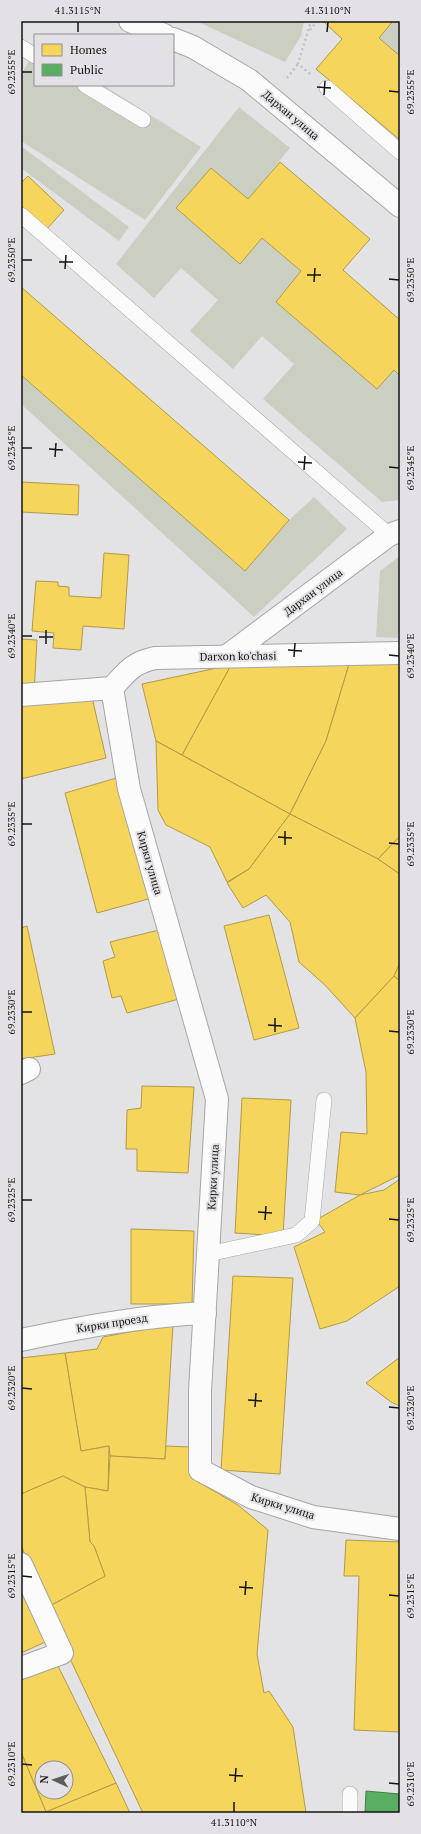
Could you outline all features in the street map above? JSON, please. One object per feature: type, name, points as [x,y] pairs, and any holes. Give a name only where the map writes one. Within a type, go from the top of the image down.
[{"type":"street","points":[[130,21],[162,34]]},
{"type":"street","name":"Дархан улица","points":[[174,39],[193,47],[249,80],[400,206]]},
{"type":"street","name":"Дархан улица","points":[[227,656],[394,533]]},
{"type":"street","name":"Darxon ko'chasi","points":[[112,688],[131,667],[142,661],[155,658],[400,653]]},
{"type":"street","points":[[21,695],[112,688]]},
{"type":"street","name":"Кирки улица","points":[[112,688],[129,789],[217,1098],[200,1391],[200,1470],[251,1497],[313,1517],[400,1529]]},
{"type":"street","name":"Кирки проезд","points":[[21,1340],[99,1324],[169,1314],[205,1313]]},
{"type":"street","points":[[21,1564],[62,1653],[21,1668]]},
{"type":"lane","points":[[21,47],[34,55]]},
{"type":"lane","points":[[87,86],[143,120]]},
{"type":"lane","points":[[327,88],[400,152]]},
{"type":"lane","points":[[21,215],[394,533]]},
{"type":"lane","points":[[208,1254],[296,1235],[312,1221],[324,1100]]},
{"type":"lane","points":[[350,1794],[350,1813]]},
{"type":"path","points":[[311,21],[298,64],[327,88]]},
{"type":"path","points":[[309,30],[317,21]]},
{"type":"shaded area","points":[[196,21],[304,21],[301,36],[285,62]]},
{"type":"shaded area","points":[[393,21],[400,21],[400,56],[379,38]]},
{"type":"shaded area","points":[[34,54],[34,86],[105,86],[201,147],[145,220],[21,141],[21,74]]},
{"type":"shaded area","points":[[239,107],[290,148],[248,199],[211,168],[176,208],[240,264],[262,238],[301,271],[276,302],[377,389],[394,370],[400,376],[400,500],[382,502],[263,399],[294,364],[262,336],[233,369],[190,331],[218,300],[181,268],[154,298],[116,264]]},
{"type":"shaded area","points":[[21,146],[129,227],[119,241],[21,168]]},
{"type":"shaded area","points":[[21,375],[245,571],[289,520],[314,497],[347,529],[254,617],[21,404]]},
{"type":"shaded area","points":[[400,556],[400,638],[376,637],[380,571]]},
{"type":"building: Homes","points":[[323,21],[393,21],[379,38],[400,56],[400,140],[316,69],[342,39]]},
{"type":"building: Homes","points":[[280,162],[370,239],[343,270],[400,320],[400,376],[394,370],[377,389],[276,302],[301,271],[262,238],[240,264],[176,208],[211,168],[248,199]]},
{"type":"building: Homes","points":[[28,176],[64,210],[46,230],[21,207],[21,183]]},
{"type":"building: Homes","points":[[21,287],[289,520],[245,571],[21,375]]},
{"type":"building: Homes","points":[[21,482],[79,485],[78,515],[21,512]]},
{"type":"building: Homes","points":[[104,553],[129,555],[124,629],[83,626],[81,650],[53,648],[54,633],[32,631],[36,581],[58,582],[58,586],[69,587],[69,596],[101,598]]},
{"type":"building: Homes","points":[[21,639],[37,640],[34,693],[21,692]]},
{"type":"building: Homes","points":[[350,661],[326,741],[290,814],[182,755],[231,665]]},
{"type":"building: Homes","points":[[350,661],[400,661],[400,836],[378,859],[290,814],[326,741]]},
{"type":"building: Homes","points":[[231,665],[182,755],[156,741],[142,684]]},
{"type":"building: Homes","points":[[91,693],[106,758],[21,779],[21,702]]},
{"type":"building: Homes","points":[[156,741],[290,814],[249,869],[227,882],[210,847],[166,825],[158,810]]},
{"type":"building: Homes","points":[[120,777],[152,898],[97,913],[65,793]]},
{"type":"building: Homes","points":[[290,814],[378,859],[400,874],[400,963],[394,976],[355,1018],[325,985],[299,962],[290,922],[266,895],[243,908],[227,883],[249,869]]},
{"type":"building: Homes","points":[[400,836],[400,874],[378,859]]},
{"type":"building: Homes","points":[[269,915],[299,1028],[254,1040],[224,926]]},
{"type":"building: Homes","points":[[27,926],[55,1054],[21,1059],[21,928]]},
{"type":"building: Homes","points":[[159,930],[179,999],[127,1013],[121,996],[112,998],[103,961],[115,957],[110,942]]},
{"type":"building: Homes","points":[[400,963],[400,981],[394,976]]},
{"type":"building: Homes","points":[[394,976],[400,981],[400,1175],[360,1195],[335,1192],[341,1132],[367,1134],[366,1072],[355,1018]]},
{"type":"building: Homes","points":[[142,1086],[194,1087],[188,1173],[137,1171],[137,1149],[126,1149],[127,1110],[141,1108]]},
{"type":"building: Homes","points":[[242,1098],[291,1100],[283,1236],[235,1233]]},
{"type":"building: Homes","points":[[400,1179],[400,1286],[347,1321],[320,1329],[294,1247],[325,1232],[316,1220],[360,1195],[384,1190]]},
{"type":"building: Homes","points":[[131,1229],[194,1231],[192,1304],[131,1304]]},
{"type":"building: Homes","points":[[233,1276],[293,1278],[280,1474],[221,1470]]},
{"type":"building: Homes","points":[[173,1324],[165,1459],[110,1456],[109,1446],[81,1451],[65,1353],[97,1349],[103,1337]]},
{"type":"building: Homes","points":[[65,1353],[81,1451],[109,1446],[108,1491],[85,1487],[63,1476],[21,1494],[21,1358]]},
{"type":"building: Homes","points":[[400,1357],[400,1406],[391,1402],[366,1383]]},
{"type":"building: Homes","points":[[166,1446],[190,1447],[195,1480],[238,1505],[268,1530],[257,1654],[264,1693],[269,1691],[293,1727],[306,1813],[143,1813],[46,1608],[105,1576],[94,1546],[90,1542],[85,1487],[108,1491],[110,1456],[165,1459]]},
{"type":"building: Homes","points":[[63,1476],[85,1487],[90,1542],[94,1546],[105,1576],[46,1608],[21,1545],[21,1494]]},
{"type":"building: Homes","points":[[346,1540],[400,1542],[400,1732],[354,1730],[359,1576],[344,1576]]},
{"type":"building: Homes","points":[[21,1587],[52,1639],[21,1653]]},
{"type":"building: Homes","points":[[58,1666],[116,1783],[46,1812],[41,1800],[74,1800],[74,1760],[34,1760],[34,1783],[21,1752],[21,1680]]},
{"type":"building: Homes","points":[[21,1752],[34,1783],[34,1800],[41,1800],[46,1813],[21,1813]]},
{"type":"building: Homes","points":[[116,1783],[130,1813],[46,1812]]},
{"type":"building: Public","points":[[366,1791],[400,1794],[400,1813],[365,1813]]}]
